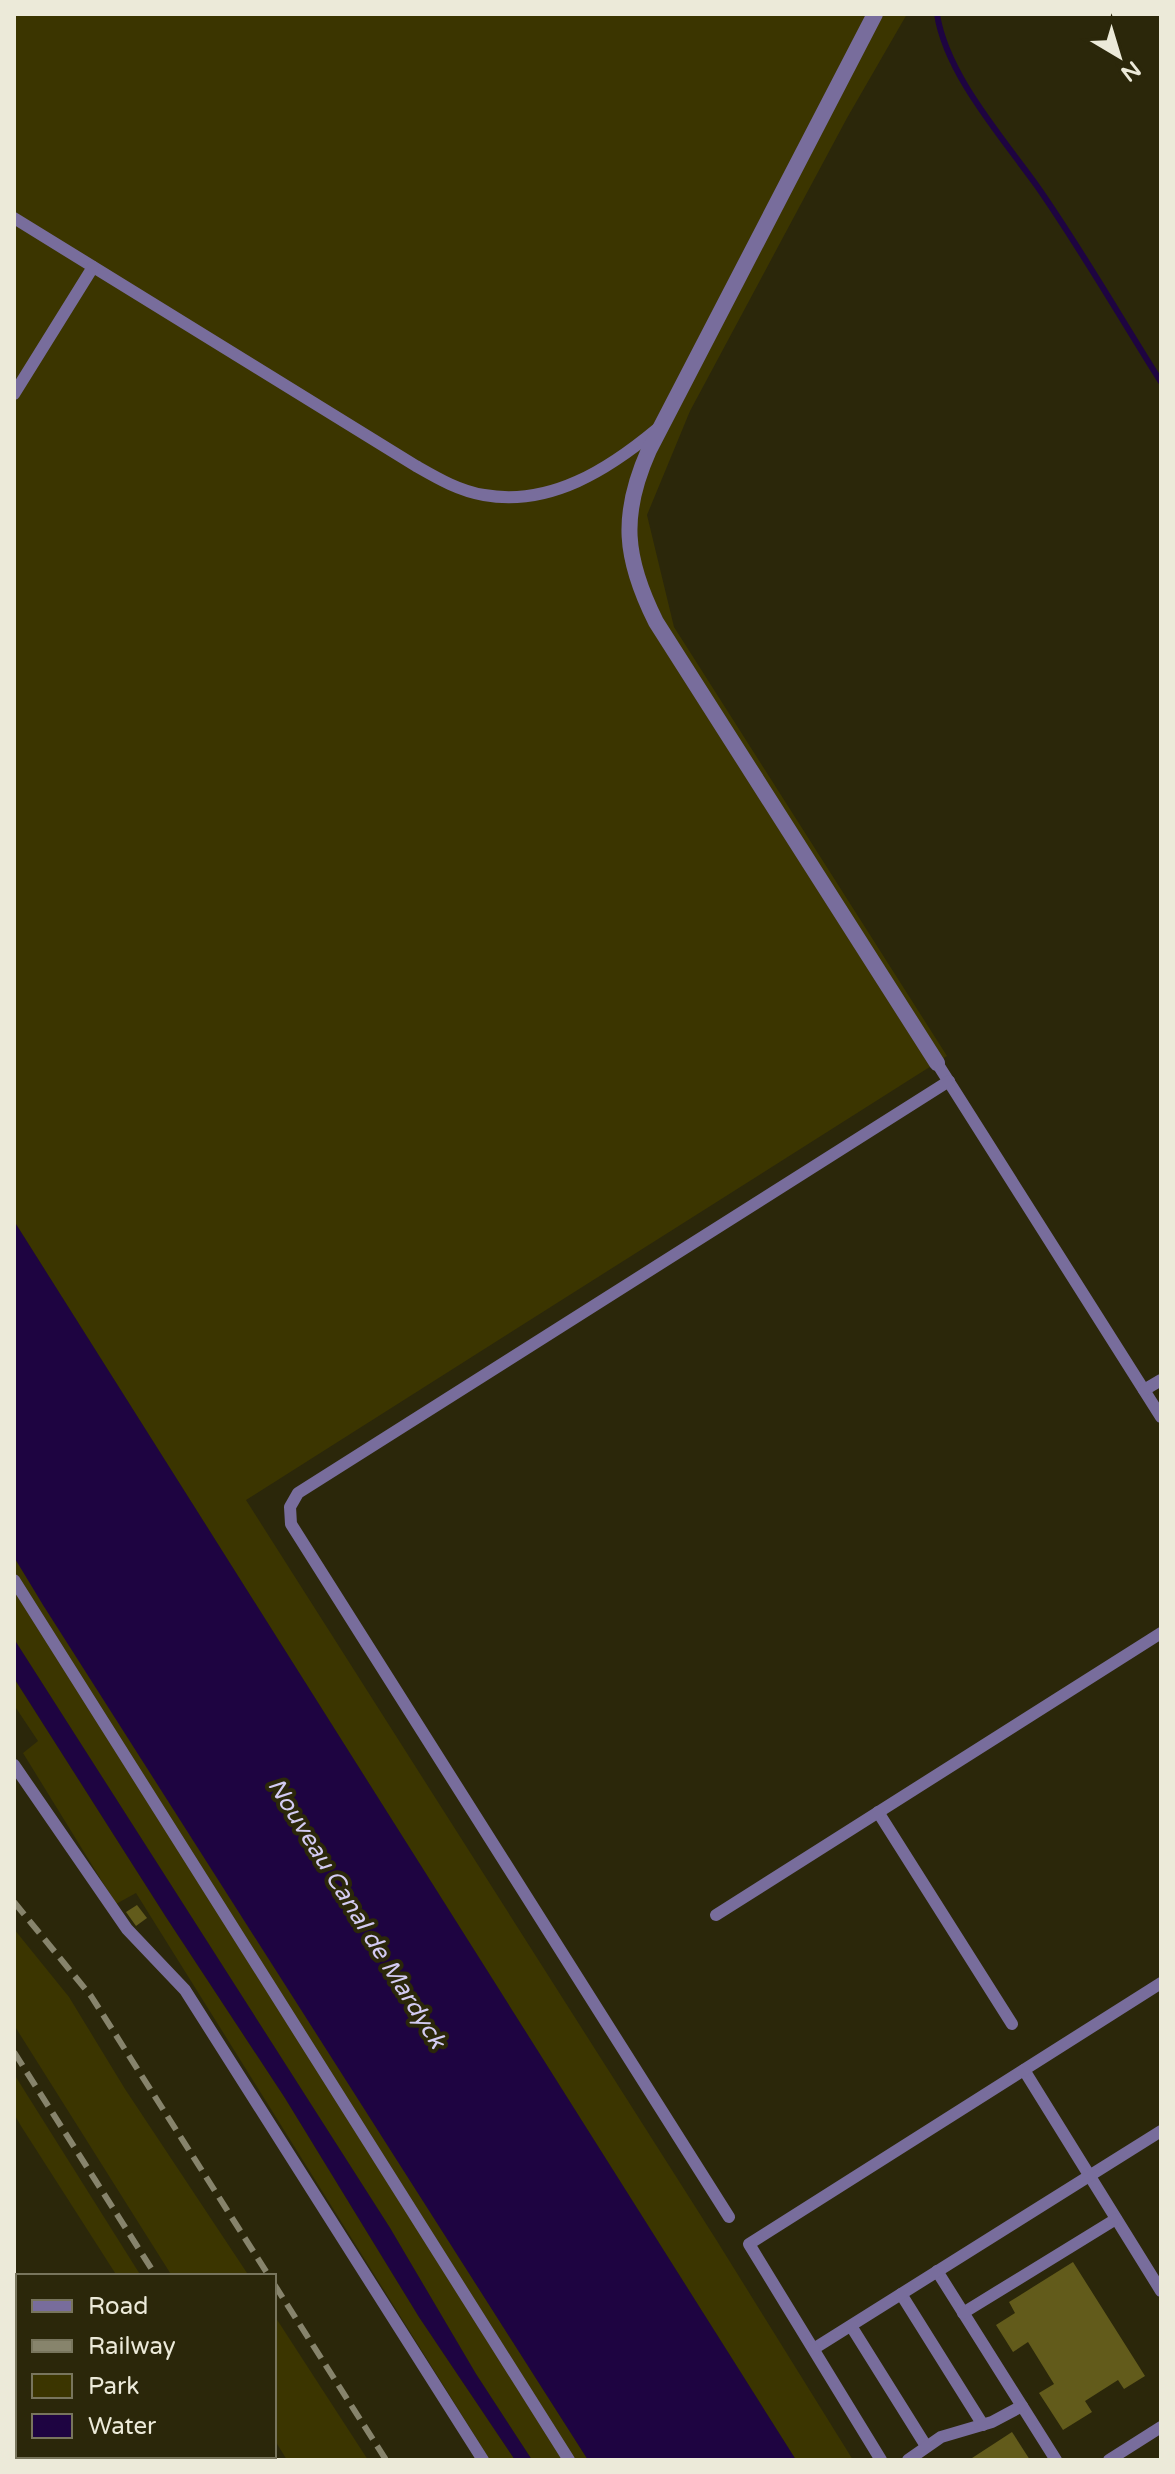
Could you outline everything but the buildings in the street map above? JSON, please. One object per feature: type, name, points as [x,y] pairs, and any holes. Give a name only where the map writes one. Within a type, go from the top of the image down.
[{"type":"street","points":[[875,14],[660,427],[636,483],[629,517],[629,550],[641,591],[656,622],[937,1063]]},
{"type":"lane","points":[[14,218],[416,466],[467,491],[520,496],[574,484],[622,457],[660,427]]},
{"type":"lane","points":[[14,394],[93,267]]},
{"type":"lane","points":[[937,1063],[1161,1417]]},
{"type":"lane","points":[[729,2217],[291,1524],[290,1507],[298,1493],[949,1081]]},
{"type":"lane","points":[[1144,1390],[1161,1380]]},
{"type":"lane","points":[[14,1580],[569,2460]]},
{"type":"lane","points":[[716,1915],[1161,1633]]},
{"type":"lane","points":[[14,1765],[127,1929],[185,1990],[483,2460]]},
{"type":"lane","points":[[878,1812],[1012,2024]]},
{"type":"lane","points":[[881,2460],[749,2244],[1161,1983]]},
{"type":"lane","points":[[1024,2070],[1161,2291]]},
{"type":"lane","points":[[815,2348],[1161,2131]]},
{"type":"lane","points":[[963,2313],[1116,2219]]},
{"type":"lane","points":[[937,2271],[1056,2460]]},
{"type":"lane","points":[[901,2294],[983,2425]]},
{"type":"lane","points":[[851,2326],[926,2446]]},
{"type":"lane","points":[[908,2460],[926,2446],[952,2433],[983,2425],[1022,2406]]},
{"type":"lane","points":[[1109,2460],[1161,2427]]},
{"type":"green space","points":[[14,14],[907,14],[847,118],[690,411],[647,515],[674,627],[947,1056],[246,1500],[853,2460],[796,2460],[14,1221]]},
{"type":"green space","points":[[14,1557],[588,2460],[532,2460],[476,2374],[390,2228],[14,1639]]},
{"type":"green space","points":[[14,1678],[285,2098],[419,2317],[515,2460],[490,2460],[136,1893],[116,1904],[23,1753],[38,1741],[14,1705]]},
{"type":"green space","points":[[14,1929],[69,1997],[125,2089],[248,2274],[171,2274],[14,2025]]},
{"type":"green space","points":[[14,2074],[140,2274],[116,2274],[14,2114]]},
{"type":"green space","points":[[276,2318],[368,2460],[287,2460],[276,2442]]},
{"type":"water","name":"Nouveau Canal de Mardyck","points":[[14,1221],[796,2460],[588,2460],[43,1605],[14,1557]]},
{"type":"water","points":[[14,1639],[390,2228],[476,2374],[532,2460],[515,2460],[419,2317],[285,2098],[14,1678]]},
{"type":"waterway","points":[[937,14],[942,37],[963,82],[1053,210],[1161,382]]},
{"type":"railway","points":[[14,1902],[91,1996],[268,2274]]},
{"type":"railway","points":[[14,2052],[155,2274]]},
{"type":"railway","points":[[276,2287],[386,2460]]}]
